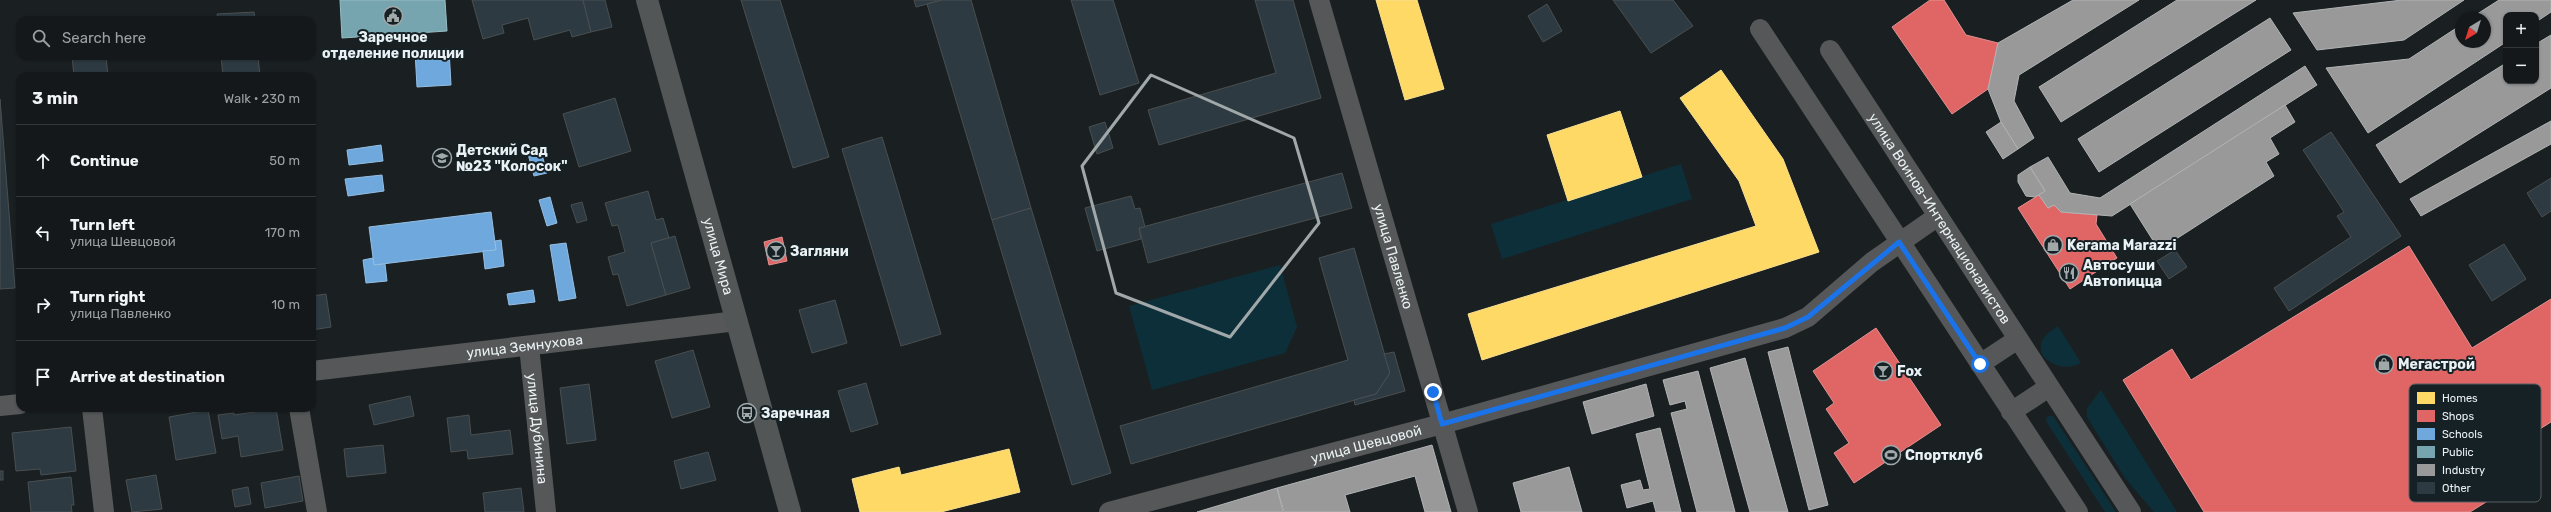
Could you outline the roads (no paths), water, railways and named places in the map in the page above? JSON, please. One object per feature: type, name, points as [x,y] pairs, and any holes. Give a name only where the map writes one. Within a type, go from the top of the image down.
[{"type":"main road","name":"улица Мира","points":[[647,0],[790,512]]},
{"type":"street","name":"улица Павленко","points":[[1319,0],[1468,512]]},
{"type":"street","points":[[1760,29],[2078,512]]},
{"type":"street","name":"улица Воинов-Интернационалистов","points":[[1830,50],[2131,512]]},
{"type":"street","name":"улица Шевцовой","points":[[1109,512],[1442,424],[1785,328],[1808,317],[1899,242],[1938,216]]},
{"type":"street","name":"улица Земнухова","points":[[316,371],[737,321]]},
{"type":"street","points":[[1980,364],[2018,339]]},
{"type":"street","name":"улица Дубинина","points":[[529,346],[546,512]]},
{"type":"street","points":[[2011,412],[2050,387]]},
{"type":"street","points":[[0,406],[16,404]]},
{"type":"street","points":[[92,412],[104,512]]},
{"type":"street","points":[[300,412],[317,512]]},
{"type":"place","name":"Заречное отделение полиции","points":[[393,16]]},
{"type":"place","name":"Детский Сад №23 \"Колосок\"","points":[[442,158]]},
{"type":"place","name":"Kerama Marazzi","points":[[2053,245]]},
{"type":"place","name":"Загляни","points":[[776,251]]},
{"type":"place","name":"Автосуши Автопицца","points":[[2069,273]]},
{"type":"place","name":"Мегастрой","points":[[2384,364]]},
{"type":"place","name":"Fox","points":[[1883,371]]},
{"type":"place","name":"Заречная","points":[[747,413]]},
{"type":"place","name":"Спортклуб","points":[[1891,455]]}]
